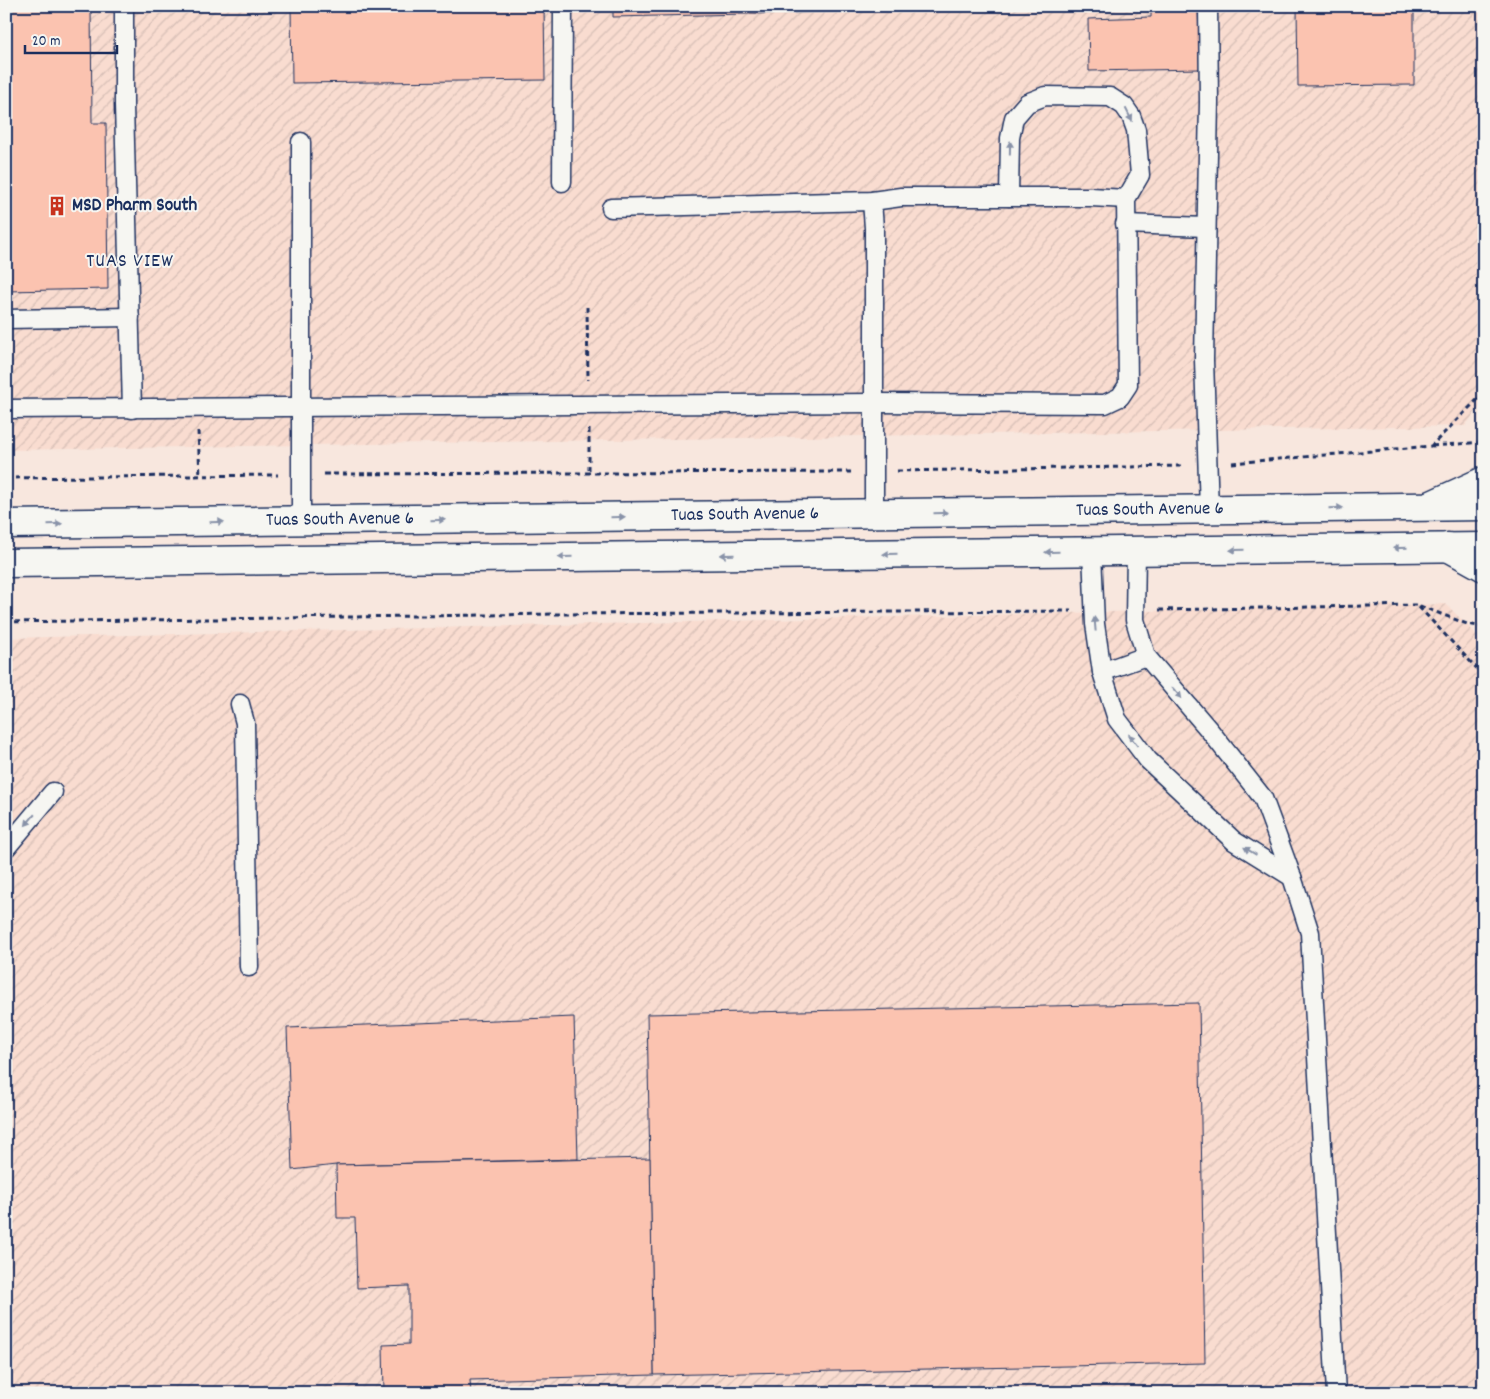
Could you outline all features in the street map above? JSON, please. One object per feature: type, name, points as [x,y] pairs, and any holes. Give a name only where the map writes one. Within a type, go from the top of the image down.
[{"type":"street","points":[[1429,506],[1484,481]]},
{"type":"street","name":"Tuas South Avenue 6","points":[[6,524],[1484,506]]},
{"type":"street","points":[[1448,547],[1484,568]]},
{"type":"street","name":"Tuas South Avenue 6","points":[[6,563],[1484,547]]},
{"type":"lane","points":[[124,6],[124,104],[132,409]]},
{"type":"lane","points":[[562,182],[563,6]]},
{"type":"lane","points":[[1208,6],[1209,102],[1204,360],[1209,510]]},
{"type":"lane","points":[[6,409],[875,403],[1105,404],[1120,397],[1128,385],[1126,199],[1140,175],[1136,130],[1132,116],[1124,106],[1110,97],[1045,96],[1027,103],[1014,118],[1010,138],[1009,197]]},
{"type":"lane","points":[[301,142],[301,521]]},
{"type":"lane","points":[[611,208],[872,201],[901,198],[1091,197],[1126,199]]},
{"type":"lane","points":[[872,201],[874,228],[874,514]]},
{"type":"lane","points":[[1125,224],[1206,227]]},
{"type":"lane","points":[[6,319],[130,317]]},
{"type":"lane","points":[[1136,551],[1135,620],[1146,656],[1210,731],[1263,798],[1310,932],[1336,1393]]},
{"type":"lane","points":[[1092,552],[1094,611],[1102,672],[1117,719],[1148,760],[1234,841],[1292,877]]},
{"type":"lane","points":[[1102,672],[1146,656]]},
{"type":"lane","points":[[240,704],[245,723],[249,967]]},
{"type":"lane","points":[[6,848],[53,792]]},
{"type":"path","points":[[1431,446],[1484,394]]},
{"type":"path","points":[[198,431],[200,476]]},
{"type":"path","points":[[6,478],[874,472],[1207,465],[1484,442]]},
{"type":"path","points":[[1135,611],[1417,605],[1467,624],[1484,628]]},
{"type":"path","points":[[1417,605],[1484,676]]},
{"type":"path","points":[[6,622],[565,614],[1094,611]]},
{"type":"shaded area","points":[[6,6],[1484,6],[1484,401],[1465,426],[6,450]]},
{"type":"shaded area","points":[[1446,604],[1484,642],[1484,1393],[6,1393],[6,638]]},
{"type":"building","name":"MSD Pharm South","points":[[6,6],[91,6],[92,123],[106,123],[108,289],[6,291]]},
{"type":"building","points":[[291,6],[544,6],[545,80],[292,83]]},
{"type":"building","points":[[613,6],[1055,6],[1055,7],[613,17]]},
{"type":"building","points":[[1151,6],[1198,6],[1200,69],[1089,71],[1088,19],[1151,17]]},
{"type":"building","points":[[1297,6],[1414,6],[1414,85],[1298,86]]},
{"type":"building","points":[[1199,1003],[1205,1363],[654,1375],[647,1014]]},
{"type":"building","points":[[574,1017],[578,1159],[336,1165],[292,1170],[287,1028]]},
{"type":"building","points":[[650,1158],[654,1375],[470,1380],[471,1393],[384,1393],[383,1345],[409,1344],[409,1286],[357,1288],[355,1218],[337,1218],[336,1165]]},
{"type":"place","name":"MSD Pharm South","points":[[57,206]]},
{"type":"district","name":"TUAS VIEW","points":[[130,262]]}]
